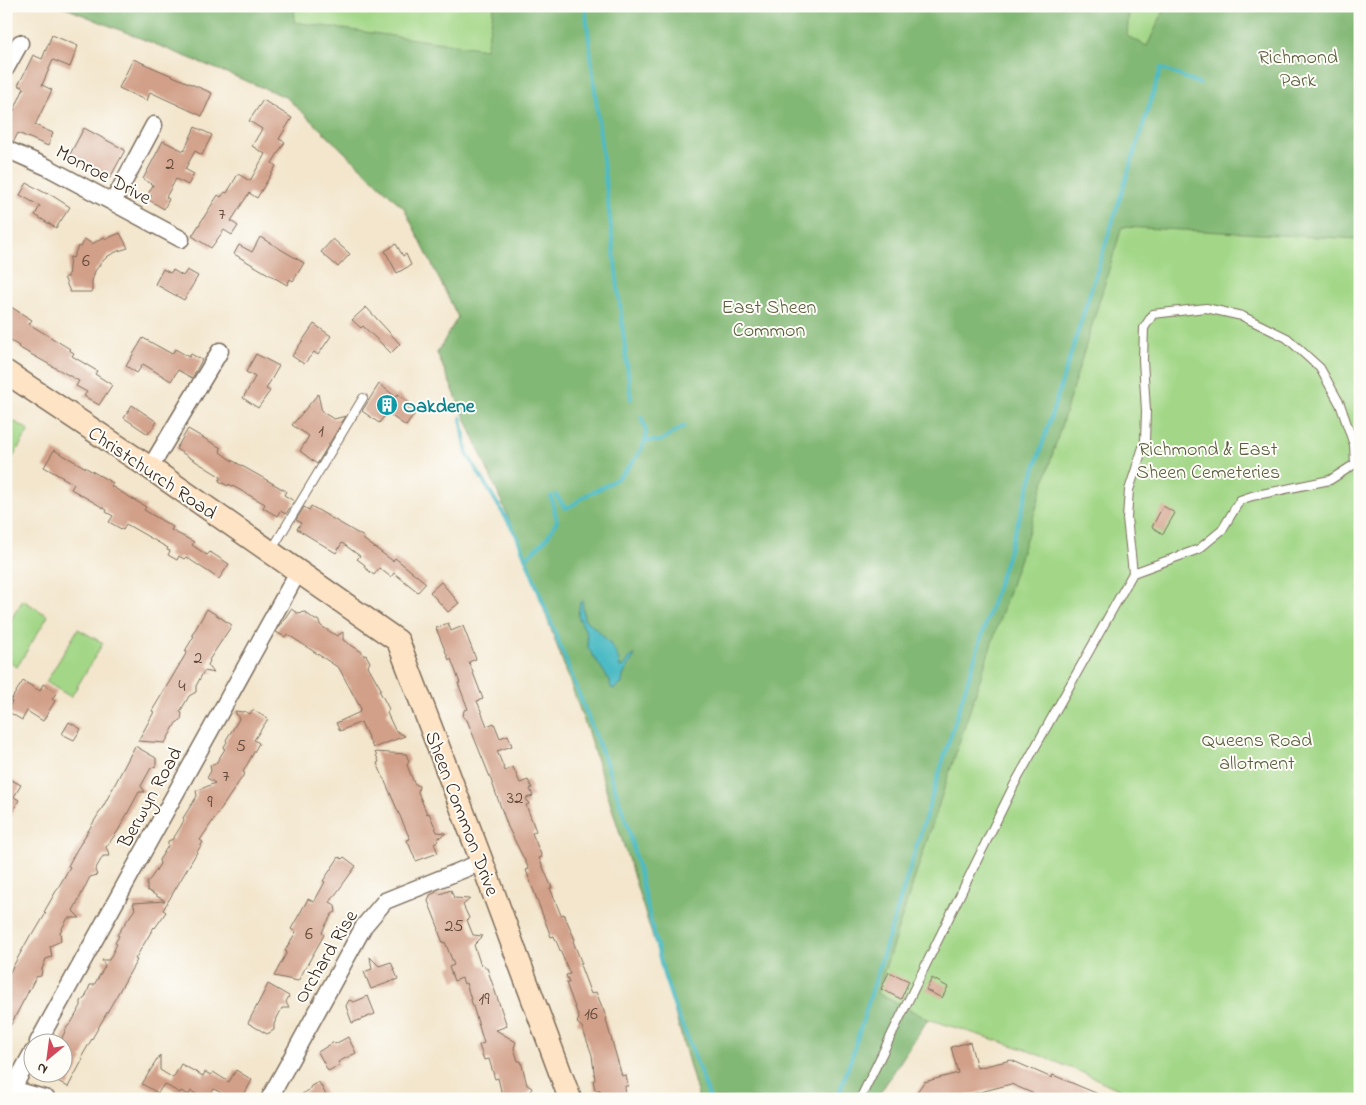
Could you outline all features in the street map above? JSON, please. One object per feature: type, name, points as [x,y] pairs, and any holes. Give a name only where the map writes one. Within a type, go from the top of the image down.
[{"type":"street","points":[[6,68],[20,43]]},
{"type":"street","points":[[113,202],[154,125]]},
{"type":"street","name":"Monroe Drive","points":[[6,149],[48,167],[181,239]]},
{"type":"street","points":[[150,468],[220,351]]},
{"type":"street","name":"Christchurch Road","points":[[6,372],[150,468],[298,572]]},
{"type":"street","name":"Sheen Common Drive","points":[[298,572],[398,641],[570,1099]]},
{"type":"street","name":"Berwyn Road","points":[[44,1032],[298,572]]},
{"type":"street","name":"Orchard Rise","points":[[269,1099],[364,926],[385,901],[482,862]]},
{"type":"street","points":[[22,1071],[9,1094],[47,1099]]},
{"type":"lane","points":[[860,1099],[1014,784],[1133,573],[1127,518],[1129,490],[1145,441],[1144,328],[1153,314],[1206,308],[1242,316],[1287,338],[1320,368],[1336,397],[1354,445],[1358,467],[1330,480],[1240,500],[1222,530],[1199,549],[1133,573]]},
{"type":"lane","points":[[270,552],[363,398]]},
{"type":"green space","name":"East Sheen Common","points":[[61,6],[1360,6],[1360,1099],[1140,1099],[1024,1049],[928,1019],[876,1099],[699,1099],[662,966],[588,732],[523,551],[437,353],[458,317],[404,208],[286,97]]},
{"type":"green space","name":"East Sheen Common","points":[[61,6],[295,6],[294,22],[486,49],[494,6],[1131,6],[1127,36],[1147,46],[1166,6],[1360,6],[1360,239],[1122,227],[1034,515],[877,993],[928,1019],[876,1099],[699,1099],[662,966],[588,732],[523,551],[437,353],[458,317],[404,208],[286,97]]},
{"type":"green space","points":[[6,417],[29,430],[6,469]]},
{"type":"green space","points":[[23,600],[48,616],[17,667],[6,660],[6,627]]},
{"type":"green space","points":[[78,629],[103,643],[71,697],[46,682]]},
{"type":"water","points":[[582,600],[584,619],[612,646],[620,667],[625,665],[630,657],[635,655],[623,676],[622,684],[614,689],[611,688],[610,681],[588,648],[586,632],[578,616]]},
{"type":"building","points":[[52,35],[78,46],[70,67],[53,60],[42,85],[52,90],[35,125],[53,133],[48,146],[18,133],[14,141],[6,138],[6,112],[12,115],[24,88],[18,85],[33,55],[42,59]]},
{"type":"building","points":[[133,59],[212,93],[202,116],[150,92],[147,101],[119,88]]},
{"type":"building","points":[[263,100],[292,118],[279,139],[285,142],[272,163],[276,166],[257,198],[249,193],[231,221],[238,226],[232,235],[224,230],[211,248],[192,236],[218,195],[221,197],[225,192],[227,193],[238,174],[250,181],[265,154],[252,146],[262,129],[249,121]]},
{"type":"building","points":[[195,127],[212,135],[202,155],[195,151],[185,169],[194,174],[188,185],[176,179],[166,197],[169,199],[164,209],[149,200],[152,196],[148,194],[153,185],[143,179],[163,141],[184,151]]},
{"type":"building","points":[[84,128],[125,150],[110,178],[69,156]]},
{"type":"building","points":[[27,183],[48,193],[70,207],[56,228],[35,215],[40,206],[20,195]]},
{"type":"building","points":[[120,233],[128,248],[108,256],[101,263],[95,271],[92,281],[92,292],[70,292],[64,277],[68,277],[70,257],[73,258],[78,246],[81,247],[85,239],[92,244],[104,237],[106,239]]},
{"type":"building","points":[[260,237],[304,263],[293,281],[290,279],[287,285],[234,254],[239,245],[252,252]]},
{"type":"building","points":[[333,239],[350,254],[338,267],[321,252]]},
{"type":"building","points":[[396,244],[403,256],[406,254],[411,265],[397,273],[385,251]]},
{"type":"building","points":[[163,269],[170,273],[173,270],[183,276],[187,270],[198,276],[184,300],[155,284]]},
{"type":"building","points":[[6,304],[32,320],[29,324],[70,349],[74,353],[72,356],[97,371],[95,374],[112,385],[99,405],[84,396],[87,392],[76,386],[79,381],[18,347],[6,338]]},
{"type":"building","points":[[366,307],[400,344],[391,353],[363,326],[361,328],[352,320]]},
{"type":"building","points":[[314,324],[331,336],[318,355],[314,352],[304,364],[292,356]]},
{"type":"building","points":[[143,338],[172,354],[175,349],[189,357],[191,354],[202,360],[192,378],[178,370],[171,381],[143,364],[137,373],[126,366]]},
{"type":"building","points":[[256,354],[279,366],[266,389],[270,391],[258,408],[243,398],[255,377],[246,372]]},
{"type":"building","name":"Oakdene","points":[[379,384],[396,397],[398,394],[411,404],[409,407],[416,412],[406,426],[387,413],[379,423],[362,411]]},
{"type":"building","points":[[318,394],[322,412],[334,419],[346,416],[317,464],[300,451],[309,436],[292,425]]},
{"type":"building","points":[[132,405],[157,422],[148,434],[124,418]]},
{"type":"building","points":[[188,429],[221,448],[220,452],[228,458],[286,491],[284,495],[294,501],[286,514],[280,511],[277,516],[263,508],[265,504],[229,484],[228,486],[219,481],[221,477],[176,449]]},
{"type":"building","points":[[54,450],[113,483],[111,486],[146,507],[144,510],[173,527],[171,530],[194,542],[192,545],[207,555],[210,552],[229,564],[219,579],[186,557],[184,559],[179,556],[177,560],[168,555],[170,551],[167,550],[168,548],[126,524],[123,530],[109,522],[113,516],[106,512],[107,510],[71,489],[74,484],[44,467]]},
{"type":"building","points":[[311,506],[364,537],[363,539],[393,561],[395,558],[426,583],[418,592],[394,573],[391,577],[379,568],[374,575],[357,559],[360,556],[342,543],[336,553],[297,529],[301,523],[296,520],[304,507],[309,510]]},
{"type":"building","points":[[1163,506],[1175,513],[1163,534],[1152,527]]},
{"type":"building","points":[[441,582],[459,603],[448,612],[430,592]]},
{"type":"building","points":[[207,609],[232,625],[209,660],[208,665],[214,673],[204,671],[196,686],[196,692],[189,696],[180,712],[182,713],[181,720],[176,723],[165,743],[138,741],[154,712],[152,711],[187,652],[185,651],[194,636],[192,635]]},
{"type":"building","points":[[291,609],[297,613],[305,612],[315,620],[318,620],[321,626],[337,636],[343,632],[343,640],[362,652],[364,656],[366,655],[370,662],[368,666],[381,689],[379,690],[389,709],[387,713],[395,730],[405,736],[373,748],[361,722],[340,731],[336,723],[360,712],[359,710],[361,709],[339,668],[287,634],[285,637],[276,632]]},
{"type":"building","points":[[448,623],[451,631],[463,626],[476,659],[469,662],[483,699],[477,701],[487,726],[494,723],[500,738],[508,735],[512,746],[497,751],[505,771],[513,767],[520,783],[528,780],[532,788],[530,789],[533,796],[526,798],[529,804],[526,805],[536,831],[532,833],[542,857],[539,858],[561,915],[564,914],[575,940],[573,941],[582,964],[580,965],[591,994],[596,992],[607,1019],[622,1076],[626,1075],[628,1086],[625,1086],[626,1099],[601,1099],[600,1090],[595,1090],[592,1055],[582,1027],[577,1023],[579,1018],[566,983],[569,983],[566,975],[570,974],[554,936],[551,937],[526,870],[529,869],[508,827],[467,720],[463,717],[464,710],[468,709],[451,659],[449,660],[436,628]]},
{"type":"building","points":[[23,681],[40,691],[43,684],[57,692],[52,699],[55,701],[43,721],[27,711],[22,720],[7,711],[12,702],[10,701]]},
{"type":"building","points":[[253,710],[268,719],[254,740],[259,743],[243,772],[245,773],[200,840],[203,842],[163,910],[166,912],[154,927],[135,959],[137,960],[81,1058],[83,1059],[72,1080],[72,1032],[65,1032],[67,1027],[81,1006],[81,1001],[85,998],[90,985],[94,985],[105,966],[102,960],[109,960],[117,944],[115,943],[119,936],[117,935],[135,909],[133,903],[165,901],[147,890],[147,882],[160,864],[159,860],[168,846],[168,841],[173,839],[181,826],[183,818],[197,796],[196,791],[215,783],[207,778],[211,771],[210,765],[216,763],[225,749],[223,748],[227,742],[226,740],[239,719],[235,711],[244,711],[250,714]]},
{"type":"building","points":[[69,722],[81,729],[74,740],[62,734]]},
{"type":"building","points":[[135,746],[156,758],[156,766],[151,768],[141,786],[145,792],[139,792],[118,831],[106,847],[110,856],[103,856],[95,870],[97,875],[90,877],[73,911],[80,918],[68,918],[60,932],[61,941],[50,946],[52,957],[46,959],[41,976],[36,977],[6,1034],[6,979],[31,934],[33,935],[46,913],[44,912],[70,867],[68,866],[104,805]]},
{"type":"building","points":[[375,752],[406,754],[409,761],[407,765],[414,783],[419,786],[418,792],[427,814],[429,813],[437,832],[446,833],[434,843],[438,853],[416,861],[407,840],[410,839],[377,763],[379,762]]},
{"type":"building","points":[[6,777],[21,785],[14,797],[19,800],[6,825]]},
{"type":"building","points":[[339,857],[342,859],[344,857],[356,866],[330,902],[335,905],[336,912],[332,914],[324,928],[322,933],[324,935],[298,981],[274,976],[296,932],[291,929],[308,899],[314,902],[325,882],[323,881]]},
{"type":"building","points":[[451,890],[454,898],[470,899],[463,905],[469,918],[467,920],[473,935],[483,936],[474,945],[481,966],[484,965],[487,968],[507,1026],[496,1030],[516,1042],[514,1048],[518,1061],[521,1061],[527,1085],[532,1088],[529,1094],[523,1096],[523,1099],[503,1099],[498,1078],[495,1079],[489,1059],[484,1060],[479,1045],[484,1043],[466,983],[464,984],[462,978],[454,981],[449,967],[454,965],[445,942],[443,943],[428,901],[430,895]]},
{"type":"building","points":[[370,957],[379,966],[391,962],[398,979],[371,989],[364,972],[372,969]]},
{"type":"building","points":[[889,972],[909,981],[901,999],[881,989]]},
{"type":"building","points":[[932,978],[948,987],[942,998],[926,990]]},
{"type":"building","points":[[268,984],[289,996],[286,1002],[289,1008],[282,1008],[274,1024],[274,1030],[267,1034],[248,1023]]},
{"type":"building","points":[[368,996],[375,1014],[352,1023],[346,1006],[349,1000],[354,1002]]},
{"type":"building","points":[[348,1037],[356,1053],[338,1062],[340,1065],[328,1071],[318,1052],[334,1042],[335,1044]]},
{"type":"building","points":[[970,1042],[977,1068],[1011,1060],[1052,1078],[1053,1075],[1110,1099],[1046,1099],[1011,1084],[954,1099],[912,1099],[924,1082],[958,1073],[951,1047]]},
{"type":"building","points":[[160,1055],[160,1070],[173,1078],[181,1064],[203,1076],[205,1072],[211,1075],[213,1072],[229,1082],[236,1070],[252,1080],[242,1099],[231,1099],[214,1089],[209,1097],[205,1094],[203,1098],[191,1091],[189,1095],[181,1091],[180,1093],[164,1084],[158,1093],[142,1084]]},
{"type":"building","points":[[60,1082],[71,1082],[68,1087]]},
{"type":"building","points":[[319,1082],[328,1099],[294,1099],[309,1090],[311,1086]]},
{"type":"waterway","points":[[585,6],[631,399]]},
{"type":"waterway","points":[[837,1099],[1161,68],[1200,84]]},
{"type":"waterway","points":[[556,495],[565,508],[619,477],[636,458],[643,446],[646,430],[641,417]]},
{"type":"waterway","points":[[461,418],[467,454],[517,536],[608,768],[628,827],[664,975],[710,1099]]},
{"type":"waterway","points":[[645,441],[660,441],[684,426]]},
{"type":"waterway","points":[[526,558],[546,539],[557,521],[551,496]]},
{"type":"place","name":"Oakdene","points":[[387,405]]},
{"type":"park label","name":"Richmond Park","points":[[1298,68]]},
{"type":"park label","name":"Richmond & East Sheen Cemeteries","points":[[1208,460]]},
{"type":"park label","name":"Queens Road allotment","points":[[1257,750]]}]
